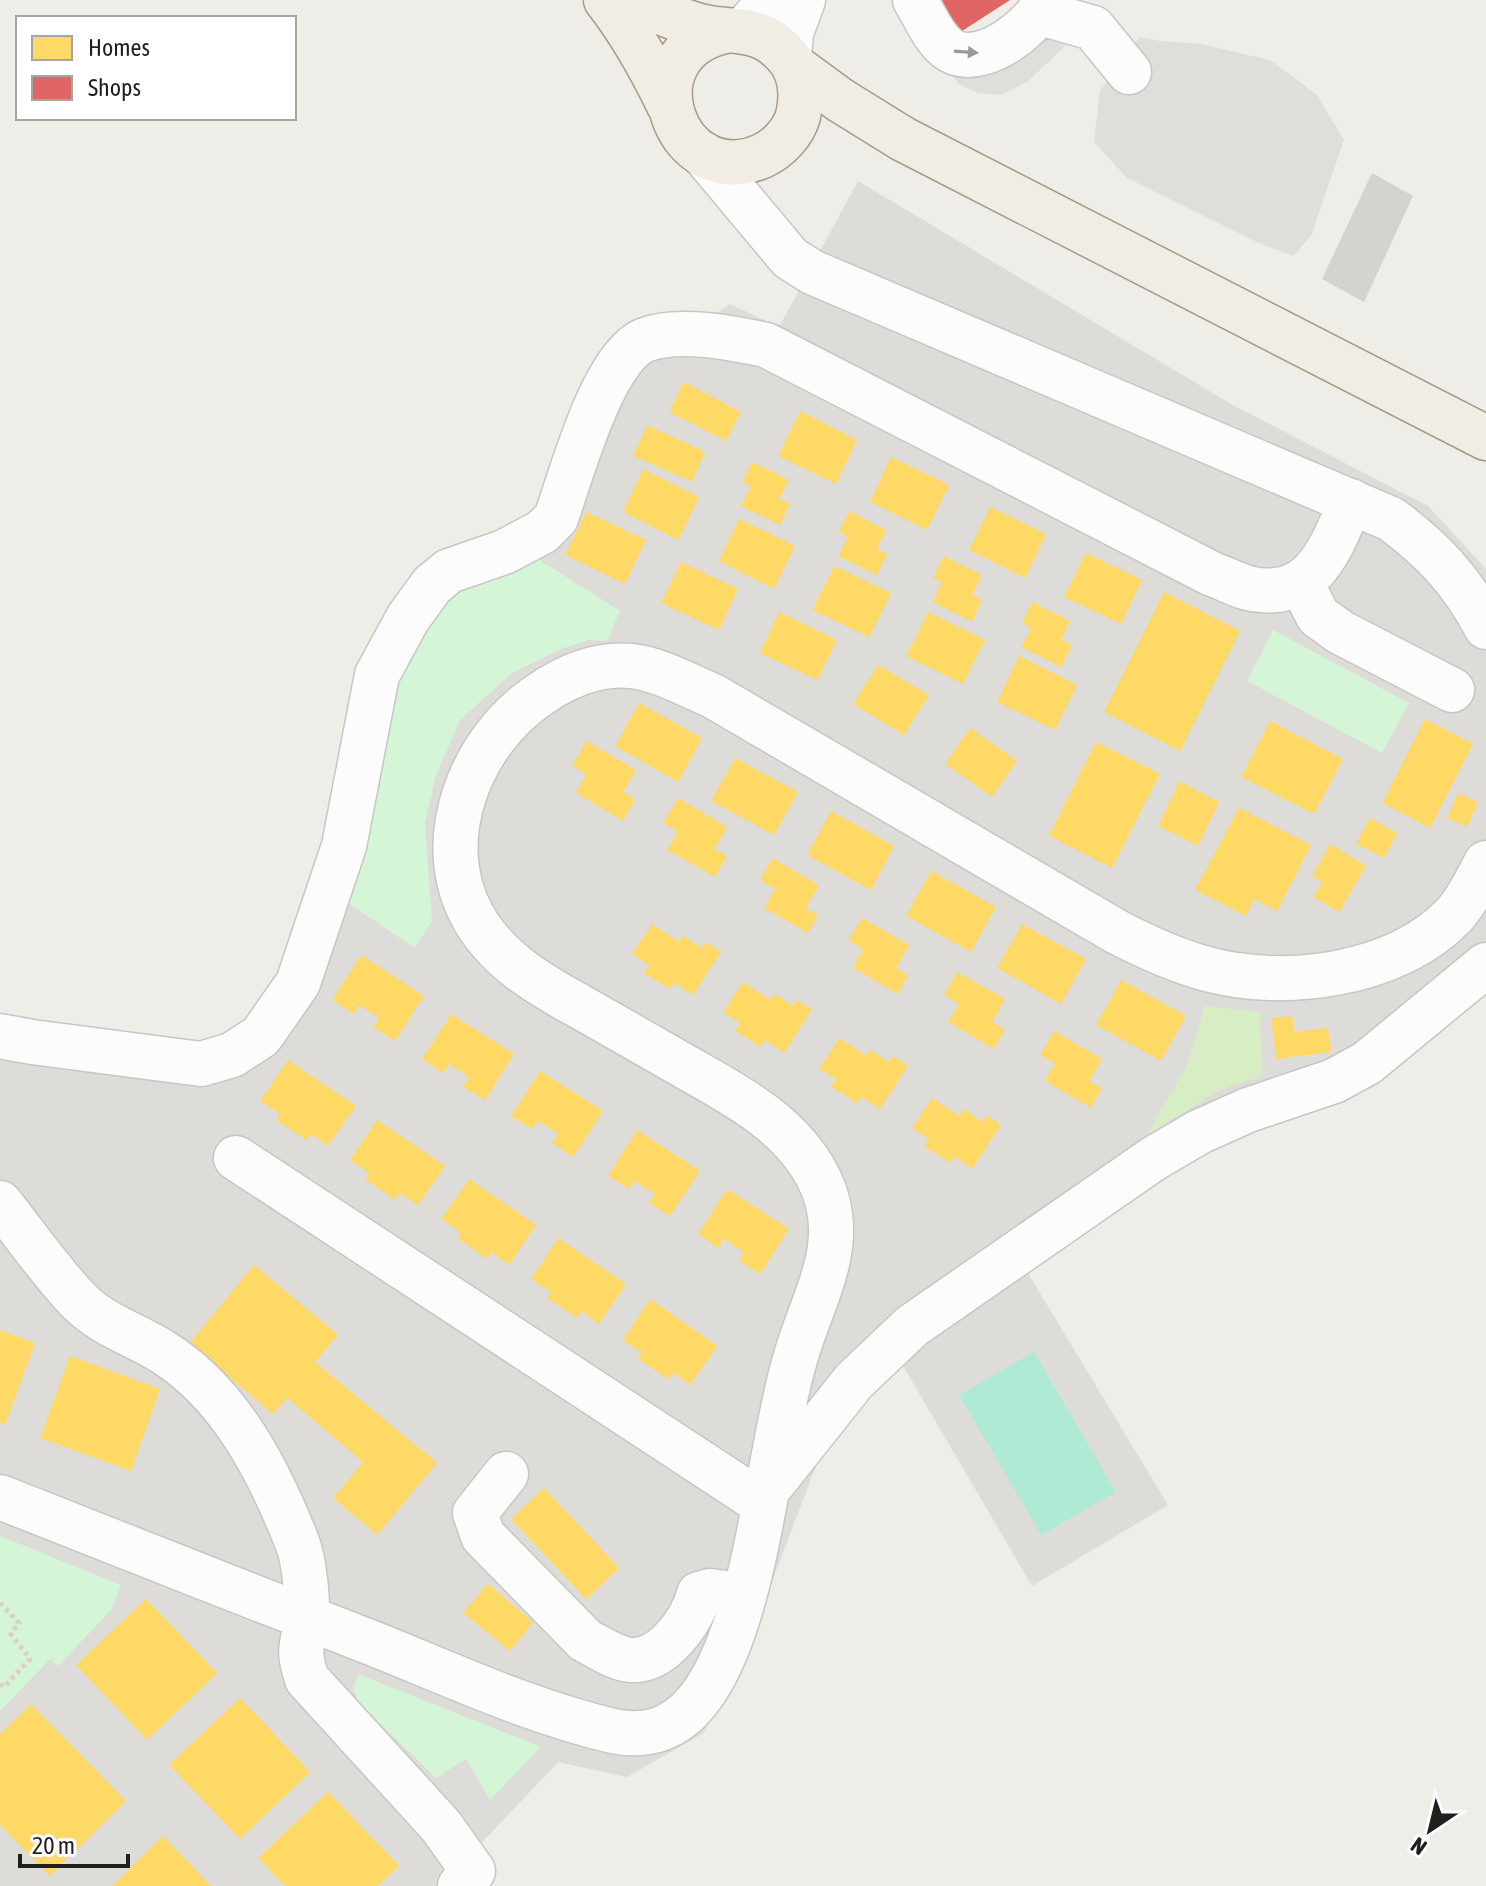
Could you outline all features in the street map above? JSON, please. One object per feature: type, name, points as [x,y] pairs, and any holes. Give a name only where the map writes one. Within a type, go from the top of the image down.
[{"type":"main road","points":[[606,0],[644,56],[669,105],[675,125],[687,141],[703,154],[736,162],[754,159],[817,128],[843,126],[903,139]]},
{"type":"main road","points":[[631,0],[700,26],[746,20]]},
{"type":"main road","points":[[669,105],[669,87],[674,69],[684,53],[698,41],[746,20]]},
{"type":"main road","points":[[746,20],[840,100],[903,139],[1486,438]]},
{"type":"main road","points":[[778,145],[796,122],[801,104],[800,85],[792,62]]},
{"type":"street","points":[[792,62],[791,33],[803,0]]},
{"type":"street","points":[[915,0],[939,40],[954,53],[968,55],[988,52],[1029,26],[1043,7],[1093,28],[1129,72]]},
{"type":"street","points":[[778,145],[767,198],[775,234],[790,258]]},
{"type":"street","points":[[703,154],[790,258],[812,272],[1391,519],[1425,544],[1456,579],[1486,627]]},
{"type":"street","points":[[11,1045],[201,1064],[232,1055],[261,1036],[298,983],[344,846],[377,675],[408,618],[432,585],[449,571],[504,552],[542,532],[556,518],[606,381],[621,358],[644,340],[686,334],[733,338],[766,345],[1212,574],[1249,588],[1276,589],[1301,583],[1317,569],[1330,551],[1351,501]]},
{"type":"street","points":[[1301,583],[1318,616],[1340,632],[1452,690]]},
{"type":"street","points":[[0,1497],[554,1713],[618,1733],[642,1733],[669,1726],[688,1710],[708,1685],[731,1640],[795,1357],[831,1251],[833,1225],[827,1197],[816,1172],[788,1136],[755,1106],[517,968],[495,947],[473,917],[458,880],[456,845],[461,809],[471,775],[492,737],[521,707],[559,681],[595,668],[630,666],[664,674],[713,696],[1117,932],[1161,955],[1210,970],[1258,977],[1318,977],[1374,964],[1413,946],[1454,915],[1486,863]]},
{"type":"street","points":[[765,1498],[854,1381],[912,1326],[1153,1159],[1199,1132],[1248,1110],[1334,1081],[1367,1063],[1486,965]]},
{"type":"street","points":[[236,1158],[765,1498]]},
{"type":"street","points":[[9,1227],[81,1303],[118,1329],[162,1351],[187,1369],[218,1400],[261,1460],[299,1547],[307,1618],[299,1649],[307,1679],[441,1826],[473,1871],[460,1886]]},
{"type":"street","points":[[506,1474],[475,1513],[483,1536],[585,1640],[630,1660],[649,1657],[681,1629],[695,1608],[699,1594],[710,1591],[743,1595]]},
{"type":"path","points":[[0,1603],[19,1623],[11,1634],[30,1659],[4,1687],[0,1684]]},
{"type":"shaded area","points":[[1028,26],[1070,36],[1064,47],[1027,82],[1001,95],[978,93],[959,84],[942,61]]},
{"type":"shaded area","points":[[1140,37],[1201,44],[1270,60],[1317,95],[1344,140],[1311,236],[1293,256],[1259,243],[1127,178],[1094,142],[1100,91]]},
{"type":"shaded area","points":[[858,181],[1231,404],[1428,506],[1486,569],[1486,991],[1192,1156],[1026,1270],[1168,1505],[1032,1586],[899,1359],[818,1461],[742,1660],[704,1733],[627,1777],[558,1762],[441,1886],[0,1886],[0,1036],[232,1055],[542,532],[606,381],[730,304],[779,327]]},
{"type":"green space","points":[[533,556],[620,611],[607,641],[589,640],[561,649],[512,673],[460,720],[435,778],[425,823],[432,921],[415,948],[339,897],[397,668],[441,592]]},
{"type":"green space","points":[[1273,630],[1409,703],[1382,753],[1247,681]]},
{"type":"green space","points":[[1205,1006],[1260,1012],[1262,1076],[1219,1090],[1147,1135],[1188,1063]]},
{"type":"green space","points":[[1034,1352],[1116,1492],[1041,1535],[959,1395]]},
{"type":"green space","points":[[0,1536],[121,1585],[111,1610],[58,1666],[50,1659],[0,1711]]},
{"type":"green space","points":[[358,1674],[541,1747],[490,1800],[466,1759],[436,1778],[361,1705],[353,1690]]},
{"type":"building: Homes","points":[[684,382],[741,412],[726,441],[669,412]]},
{"type":"building: Homes","points":[[800,411],[857,440],[836,484],[778,456]]},
{"type":"building: Homes","points":[[647,425],[705,452],[692,482],[633,456]]},
{"type":"building: Homes","points":[[891,457],[949,485],[927,530],[870,502]]},
{"type":"building: Homes","points":[[752,462],[789,480],[779,499],[790,504],[780,525],[741,506],[751,486],[742,482]]},
{"type":"building: Homes","points":[[643,469],[699,497],[678,540],[623,512]]},
{"type":"building: Homes","points":[[990,507],[1046,534],[1025,578],[969,550]]},
{"type":"building: Homes","points":[[849,511],[886,530],[877,549],[887,554],[877,575],[838,556],[848,537],[839,532]]},
{"type":"building: Homes","points":[[586,512],[646,540],[625,584],[565,555]]},
{"type":"building: Homes","points":[[739,519],[795,546],[774,589],[719,561]]},
{"type":"building: Homes","points":[[1086,553],[1142,580],[1121,624],[1064,597]]},
{"type":"building: Homes","points":[[943,556],[982,575],[972,595],[982,600],[972,622],[933,602],[942,582],[933,578]]},
{"type":"building: Homes","points":[[681,562],[738,589],[719,630],[661,603]]},
{"type":"building: Homes","points":[[834,566],[891,593],[869,637],[812,610]]},
{"type":"building: Homes","points":[[1164,592],[1240,631],[1180,751],[1104,712]]},
{"type":"building: Homes","points":[[1032,602],[1070,621],[1061,640],[1072,645],[1061,667],[1021,647],[1031,628],[1022,623]]},
{"type":"building: Homes","points":[[779,612],[837,640],[817,680],[760,653]]},
{"type":"building: Homes","points":[[928,612],[985,640],[963,684],[906,656]]},
{"type":"building: Homes","points":[[1019,656],[1077,685],[1055,730],[997,702]]},
{"type":"building: Homes","points":[[878,665],[929,695],[904,735],[853,704]]},
{"type":"building: Homes","points":[[639,703],[702,738],[678,782],[615,746]]},
{"type":"building: Homes","points":[[1425,719],[1473,744],[1430,828],[1382,803]]},
{"type":"building: Homes","points":[[1270,721],[1343,759],[1314,814],[1241,777]]},
{"type":"building: Homes","points":[[970,728],[1017,761],[992,797],[945,764]]},
{"type":"building: Homes","points":[[586,741],[636,770],[623,792],[635,799],[623,821],[576,793],[586,774],[572,766]]},
{"type":"building: Homes","points":[[1096,742],[1160,774],[1112,868],[1049,836]]},
{"type":"building: Homes","points":[[735,758],[798,792],[774,835],[711,801]]},
{"type":"building: Homes","points":[[1179,781],[1219,802],[1198,846],[1158,826]]},
{"type":"building: Homes","points":[[1458,793],[1478,802],[1467,827],[1447,818]]},
{"type":"building: Homes","points":[[678,798],[727,827],[714,849],[727,856],[715,877],[667,850],[678,831],[663,823]]},
{"type":"building: Homes","points":[[1239,808],[1311,845],[1277,911],[1254,899],[1246,916],[1195,890]]},
{"type":"building: Homes","points":[[831,811],[894,846],[871,890],[807,855]]},
{"type":"building: Homes","points":[[1370,818],[1397,833],[1384,858],[1356,844]]},
{"type":"building: Homes","points":[[1330,844],[1366,866],[1339,912],[1313,897],[1322,882],[1312,876]]},
{"type":"building: Homes","points":[[772,858],[819,885],[806,908],[818,915],[808,933],[764,908],[775,889],[760,880]]},
{"type":"building: Homes","points":[[931,871],[996,907],[971,952],[906,916]]},
{"type":"building: Homes","points":[[862,918],[909,945],[896,968],[908,975],[898,994],[853,968],[863,949],[848,940]]},
{"type":"building: Homes","points":[[652,924],[679,942],[683,936],[702,948],[706,942],[721,952],[693,995],[674,983],[670,989],[644,973],[649,965],[632,954]]},
{"type":"building: Homes","points":[[1022,924],[1086,959],[1061,1004],[997,968]]},
{"type":"building: Homes","points":[[361,955],[424,996],[395,1041],[373,1027],[379,1018],[359,1005],[354,1014],[332,1000]]},
{"type":"building: Homes","points":[[957,972],[1005,999],[992,1022],[1005,1029],[994,1049],[948,1022],[959,1004],[944,995]]},
{"type":"building: Homes","points":[[1121,980],[1186,1016],[1161,1061],[1096,1025]]},
{"type":"building: Homes","points":[[743,982],[770,1000],[775,994],[793,1006],[797,1000],[812,1009],[784,1053],[765,1040],[761,1047],[735,1031],[740,1023],[723,1012]]},
{"type":"building: Homes","points":[[451,1014],[514,1054],[485,1100],[463,1087],[469,1077],[449,1064],[443,1073],[422,1059]]},
{"type":"building: Homes","points":[[1292,1016],[1294,1032],[1328,1028],[1331,1052],[1276,1059],[1271,1018]]},
{"type":"building: Homes","points":[[1054,1031],[1102,1059],[1089,1081],[1102,1088],[1091,1108],[1045,1081],[1055,1063],[1040,1055]]},
{"type":"building: Homes","points":[[839,1038],[866,1056],[870,1050],[889,1062],[893,1056],[908,1066],[880,1109],[861,1097],[857,1103],[831,1087],[836,1079],[819,1069]]},
{"type":"building: Homes","points":[[288,1060],[356,1106],[328,1146],[311,1134],[306,1140],[276,1120],[280,1114],[260,1101]]},
{"type":"building: Homes","points":[[540,1071],[603,1111],[573,1157],[552,1143],[558,1134],[538,1121],[532,1129],[511,1116]]},
{"type":"building: Homes","points":[[932,1098],[959,1116],[964,1109],[982,1122],[986,1115],[1001,1125],[972,1169],[954,1156],[950,1163],[924,1146],[929,1139],[912,1128]]},
{"type":"building: Homes","points":[[377,1120],[445,1166],[418,1205],[399,1193],[395,1200],[365,1179],[369,1173],[350,1160]]},
{"type":"building: Homes","points":[[637,1130],[700,1171],[670,1216],[649,1203],[655,1194],[634,1181],[629,1189],[608,1176]]},
{"type":"building: Homes","points":[[469,1179],[536,1225],[509,1265],[491,1252],[487,1259],[457,1238],[461,1233],[441,1219]]},
{"type":"building: Homes","points":[[727,1189],[789,1229],[760,1274],[739,1261],[744,1252],[724,1239],[718,1248],[698,1234]]},
{"type":"building: Homes","points":[[558,1238],[626,1284],[599,1324],[581,1311],[577,1318],[547,1298],[551,1292],[531,1279]]},
{"type":"building: Homes","points":[[254,1265],[338,1335],[315,1362],[437,1463],[377,1535],[333,1498],[363,1462],[287,1398],[273,1414],[189,1344]]},
{"type":"building: Homes","points":[[650,1299],[717,1346],[690,1385],[673,1373],[668,1379],[638,1359],[642,1353],[623,1340]]},
{"type":"building: Homes","points":[[0,1330],[35,1343],[5,1425],[0,1423]]},
{"type":"building: Homes","points":[[70,1356],[160,1389],[131,1471],[40,1438]]},
{"type":"building: Homes","points":[[544,1488],[619,1568],[586,1599],[511,1519]]},
{"type":"building: Homes","points":[[488,1584],[533,1622],[510,1651],[463,1613]]},
{"type":"building: Homes","points":[[146,1599],[217,1673],[147,1740],[76,1665]]},
{"type":"building: Homes","points":[[240,1698],[310,1772],[240,1839],[169,1765]]},
{"type":"building: Homes","points":[[31,1704],[126,1801],[50,1876],[0,1825],[0,1734]]},
{"type":"building: Homes","points":[[328,1792],[399,1866],[378,1886],[285,1886],[258,1858]]},
{"type":"building: Homes","points":[[163,1836],[211,1886],[112,1886]]},
{"type":"building: Shops","points":[[908,0],[1010,0],[939,46]]},
{"type":"building: Other","points":[[1372,173],[1413,196],[1364,302],[1322,279]]}]
